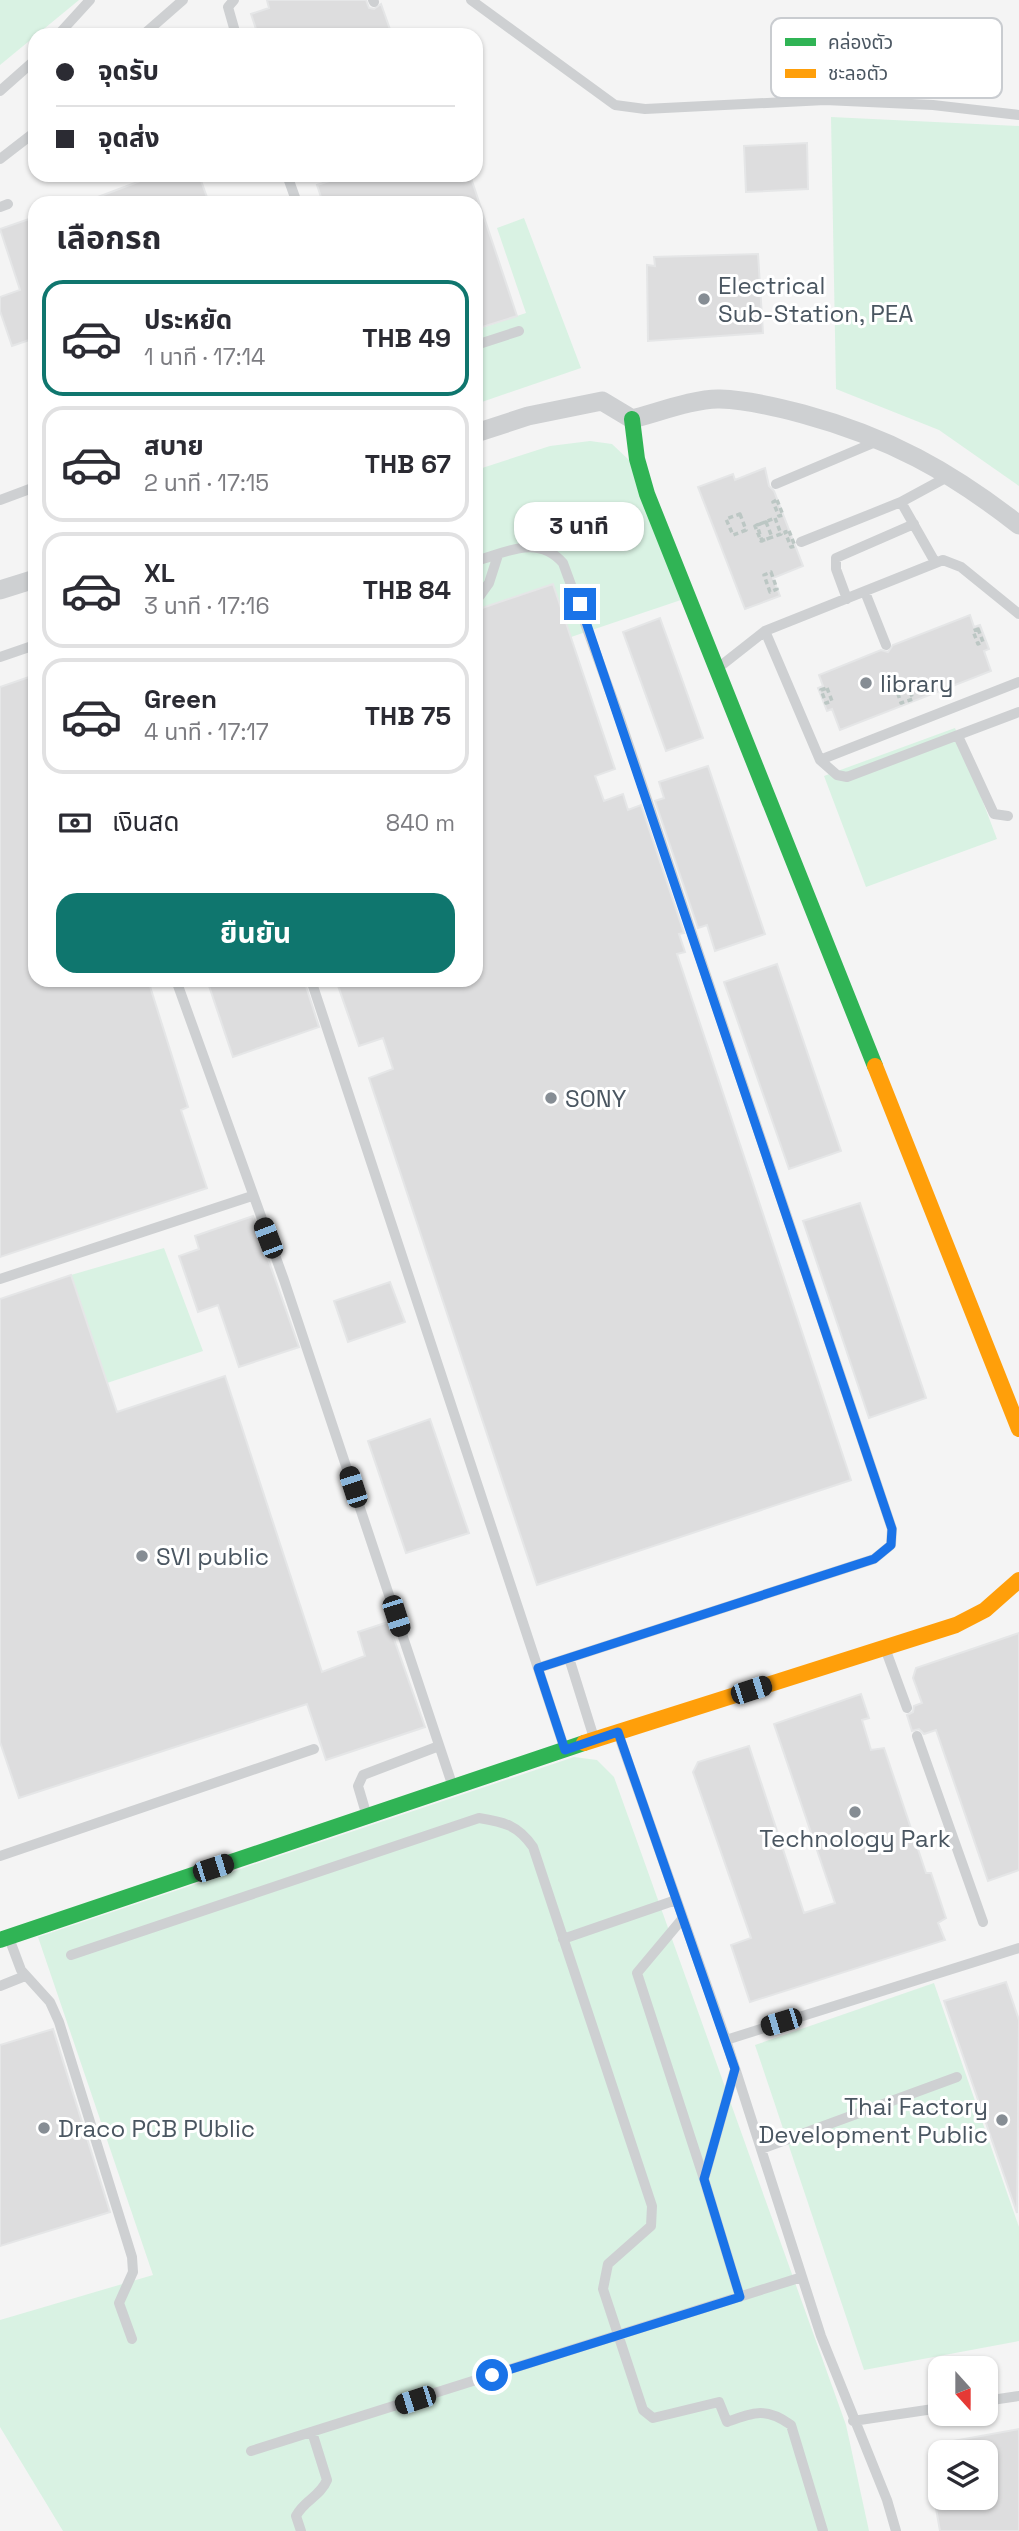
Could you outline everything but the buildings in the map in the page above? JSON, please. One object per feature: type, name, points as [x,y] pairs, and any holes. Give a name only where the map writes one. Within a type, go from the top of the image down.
[{"type":"street","points":[[483,431],[528,416],[602,401],[632,419],[718,398],[778,408],[844,425],[880,440],[951,475],[1019,525]]},
{"type":"street","points":[[632,419],[637,460],[647,494],[1015,1408],[1019,1430]]},
{"type":"street","points":[[0,590],[28,581]]},
{"type":"street","points":[[4,1939],[618,1732],[956,1625],[985,1610],[1019,1580]]},
{"type":"lane","points":[[64,28],[90,0]]},
{"type":"lane","points":[[151,28],[183,0]]},
{"type":"lane","points":[[233,0],[228,7],[234,28]]},
{"type":"lane","points":[[471,0],[615,105],[645,108],[825,100],[933,105],[1019,115]]},
{"type":"lane","points":[[0,91],[28,70]]},
{"type":"lane","points":[[0,159],[28,137]]},
{"type":"lane","points":[[483,343],[519,331]]},
{"type":"lane","points":[[775,484],[880,440]]},
{"type":"lane","points":[[801,542],[905,501],[951,475]]},
{"type":"lane","points":[[0,500],[28,490]]},
{"type":"lane","points":[[905,501],[935,562]]},
{"type":"lane","points":[[847,599],[836,569],[836,558],[914,524]]},
{"type":"lane","points":[[483,559],[524,547],[539,546],[563,564],[576,594],[892,1529],[891,1545],[874,1559],[538,1668]]},
{"type":"lane","points":[[483,591],[489,583],[498,555]]},
{"type":"lane","points":[[717,668],[765,631],[943,560],[961,567],[1019,614]]},
{"type":"lane","points":[[865,592],[886,645]]},
{"type":"lane","points":[[765,631],[820,760],[837,775],[848,777],[1019,712]]},
{"type":"lane","points":[[0,657],[28,647]]},
{"type":"lane","points":[[820,760],[1019,682]]},
{"type":"lane","points":[[958,736],[994,814],[1008,816]]},
{"type":"lane","points":[[178,987],[284,1280],[453,1788]]},
{"type":"lane","points":[[313,987],[565,1750]]},
{"type":"lane","points":[[0,1279],[252,1196]]},
{"type":"lane","points":[[885,1648],[907,1708]]},
{"type":"lane","points":[[569,1658],[595,1740]]},
{"type":"lane","points":[[618,1732],[726,2040],[802,2277],[853,2421],[887,2500],[896,2531]]},
{"type":"lane","points":[[917,1736],[983,1922]]},
{"type":"lane","points":[[367,1817],[358,1786],[363,1775],[439,1746]]},
{"type":"lane","points":[[0,1856],[314,1749]]},
{"type":"lane","points":[[71,1955],[479,1818],[508,1822],[523,1832],[533,1847],[652,2206],[651,2225],[608,2264],[603,2289],[643,2410],[653,2418],[719,2402],[727,2422],[753,2412],[777,2415],[791,2425],[823,2531]]},
{"type":"lane","points":[[563,1939],[676,1900]]},
{"type":"lane","points":[[683,1917],[637,1973],[740,2297]]},
{"type":"lane","points":[[4,1939],[25,1976],[50,2002],[59,2022],[132,2257],[132,2272],[119,2304],[132,2339]]},
{"type":"lane","points":[[726,2040],[1019,1948]]},
{"type":"lane","points":[[0,1986],[25,1976]]},
{"type":"lane","points":[[704,2179],[735,2069]]},
{"type":"lane","points":[[761,2149],[957,2077]]},
{"type":"lane","points":[[251,2451],[802,2277]]},
{"type":"lane","points":[[998,2399],[1019,2396]]},
{"type":"lane","points":[[853,2421],[928,2410]]},
{"type":"lane","points":[[301,2531],[296,2516],[301,2506],[321,2494],[327,2480],[312,2432]]},
{"type":"path","points":[[740,514],[746,530],[733,535],[726,519],[740,514]]},
{"type":"path","points":[[775,518],[781,534],[761,541],[755,526],[775,518]]},
{"type":"path","points":[[766,522],[772,537],[762,541],[757,526],[766,522]]},
{"type":"path","points":[[771,572],[777,589],[770,592],[764,575],[771,572]]},
{"type":"path","points":[[907,684],[913,699],[901,703],[896,688],[907,684]]},
{"type":"green space","points":[[0,0],[79,0],[45,28],[28,28],[28,42],[0,65]]},
{"type":"green space","points":[[831,117],[1019,126],[1019,486],[939,430],[836,389]]},
{"type":"green space","points":[[524,218],[581,368],[483,402],[483,328],[526,313],[497,228]]},
{"type":"green space","points":[[590,441],[612,444],[629,460],[681,600],[571,637],[553,584],[483,608],[483,468],[550,446]]},
{"type":"green space","points":[[955,728],[997,839],[866,887],[824,776]]},
{"type":"green space","points":[[164,1248],[203,1351],[107,1383],[71,1275]]},
{"type":"green space","points":[[574,1757],[597,1760],[614,1777],[846,2425],[869,2531],[63,2531],[0,2427],[0,2320],[153,2275],[38,1937]]},
{"type":"green space","points":[[934,1983],[1019,2227],[1019,2341],[864,2370],[755,2045]]},
{"type":"traffic: fast","points":[[632,419],[637,459],[647,494],[875,1066]]},
{"type":"traffic: fast","points":[[0,1940],[584,1743]]},
{"type":"traffic: slow","points":[[875,1066],[1019,1429]]},
{"type":"traffic: slow","points":[[584,1743],[956,1625],[985,1610],[1019,1580]]},
{"type":"place","name":"Electrical Sub-Station, PEA","points":[[704,299]]},
{"type":"place","name":"library","points":[[866,683]]},
{"type":"place","name":"SONY","points":[[551,1098]]},
{"type":"place","name":"SVI public","points":[[142,1556]]},
{"type":"place","name":"Technology Park","points":[[855,1812]]},
{"type":"place","name":"Thai Factory Development Public","points":[[1002,2120]]},
{"type":"place","name":"Draco PCB PUblic","points":[[44,2128]]},
{"type":"route","points":[[492,2375],[740,2297],[704,2179],[735,2069],[618,1732],[565,1750],[538,1668],[874,1559],[891,1545],[892,1529],[580,604]]}]
